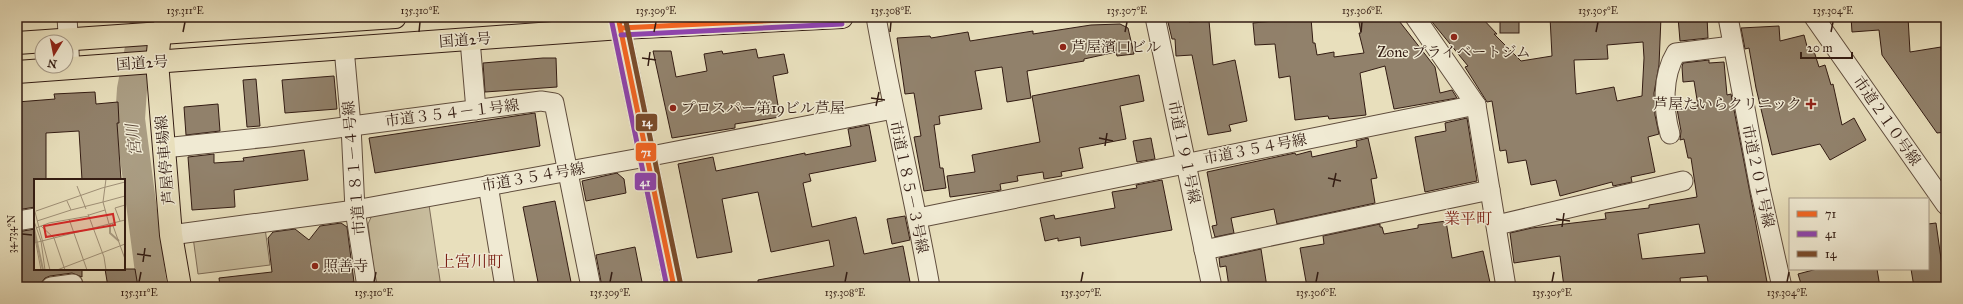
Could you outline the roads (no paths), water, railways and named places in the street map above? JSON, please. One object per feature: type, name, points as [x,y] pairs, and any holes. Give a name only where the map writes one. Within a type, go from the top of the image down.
[{"type":"main road","name":"国道2号","points":[[74,39],[152,30],[269,21],[395,17]]},
{"type":"main road","name":"国道2号","points":[[74,68],[470,40],[619,23],[842,17]]},
{"type":"main road","name":"芦屋停車場線","points":[[152,30],[142,64],[164,148],[171,235],[180,287]]},
{"type":"main road","name":"国道2号","points":[[17,44],[34,43]]},
{"type":"main road","name":"国道2号","points":[[17,72],[34,71]]},
{"type":"street","points":[[67,17],[67,34]]},
{"type":"street","name":"市道１８５－３号線","points":[[876,17],[893,109],[918,218],[930,287]]},
{"type":"street","name":"市道１９１号線","points":[[1155,17],[1212,287]]},
{"type":"street","points":[[1415,17],[1476,105],[1506,287]]},
{"type":"street","name":"市道２０１号線","points":[[1728,17],[1732,46],[1760,189],[1782,287]]},
{"type":"street","name":"市道２１０号線","points":[[1814,17],[1946,205]]},
{"type":"street","points":[[619,23],[674,287]]},
{"type":"street","points":[[470,40],[476,110]]},
{"type":"street","points":[[1670,134],[1665,115],[1665,91],[1672,60],[1676,53],[1732,46]]},
{"type":"street","name":"市道１８１－４号線","points":[[344,48],[351,126],[355,210],[367,287]]},
{"type":"street","name":"市道３５４－１号線","points":[[164,148],[351,126],[541,101],[554,103],[591,287]]},
{"type":"street","name":"市道３５４号線","points":[[918,218],[1476,105]]},
{"type":"street","name":"市道３５４号線","points":[[171,235],[355,210],[646,157],[893,109]]},
{"type":"street","points":[[1496,225],[1682,181]]},
{"type":"street","points":[[488,185],[505,287]]},
{"type":"street","points":[[1204,250],[1490,190]]},
{"type":"street","points":[[17,221],[34,218]]},
{"type":"street","points":[[51,287],[73,284]]},
{"type":"waterway","name":"宮川","points":[[146,17],[132,89],[130,119],[152,287]]},
{"type":"place","name":"Zone プライベートジム","points":[[1454,37]]},
{"type":"place","name":"芦屋濱口ビル","points":[[1063,47]]},
{"type":"place","name":"芦屋たいらクリニック","points":[[1811,104]]},
{"type":"place","name":"プロスパー第19ビル芦屋","points":[[673,108]]},
{"type":"place","name":"照善寺","points":[[315,266]]},
{"type":"district","name":"業平町","points":[[1468,218]]},
{"type":"district","name":"上宮川町","points":[[471,261]]}]
